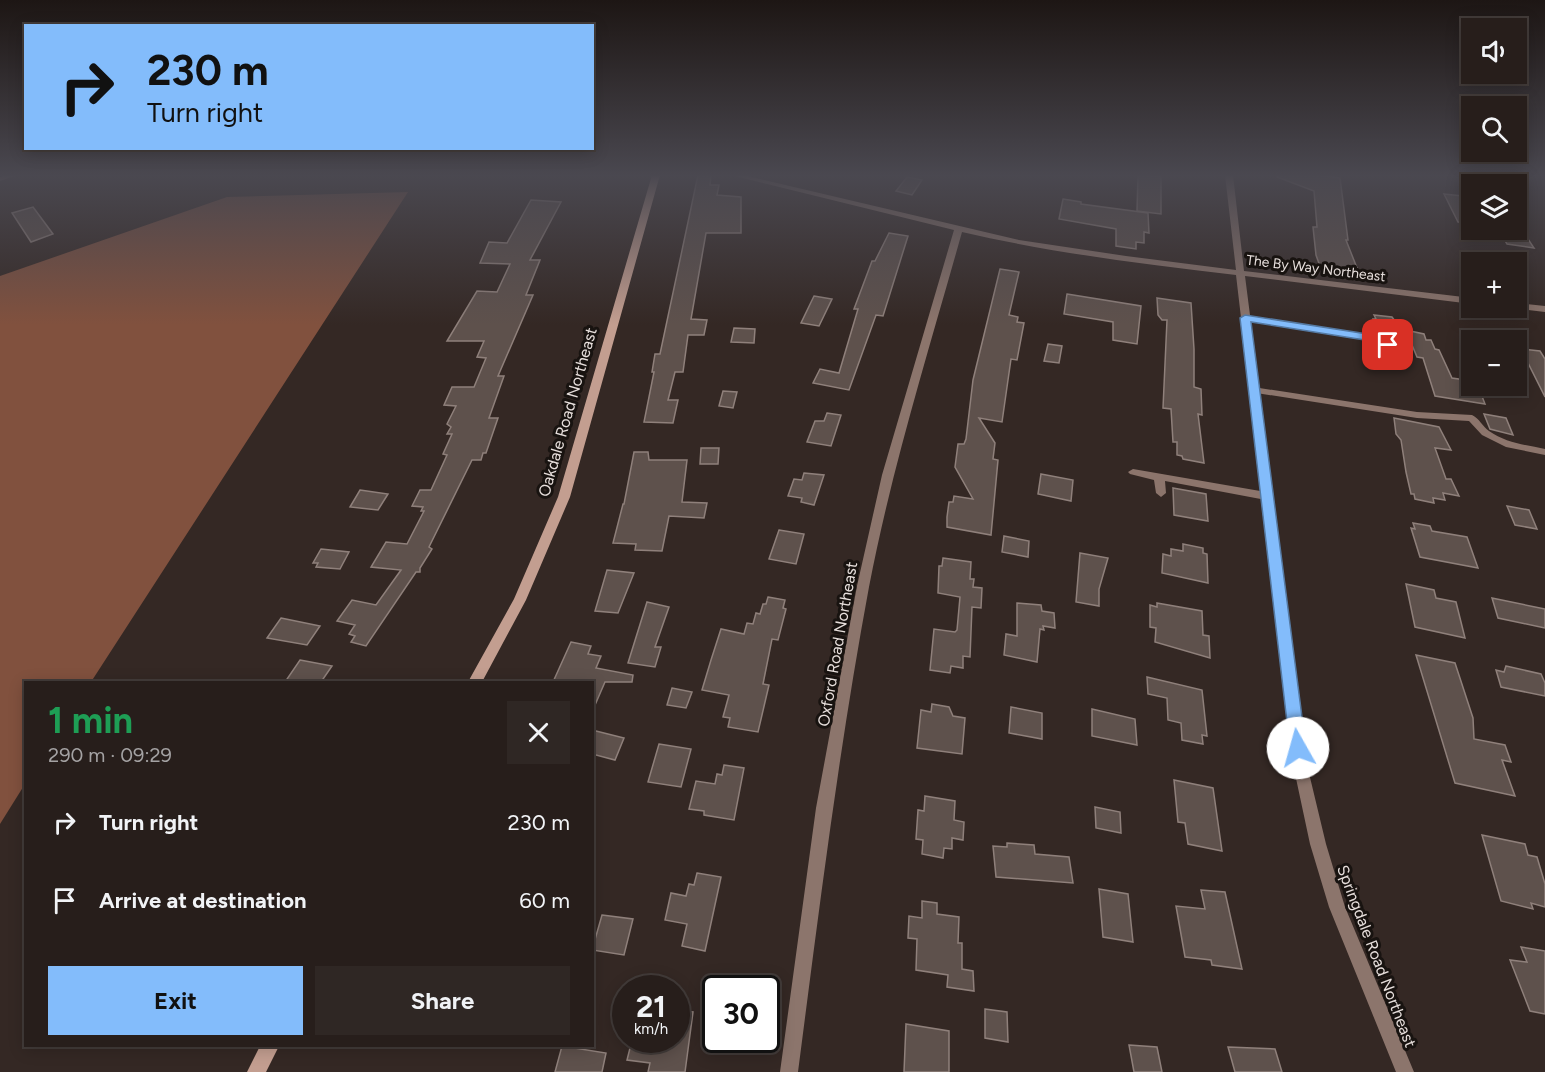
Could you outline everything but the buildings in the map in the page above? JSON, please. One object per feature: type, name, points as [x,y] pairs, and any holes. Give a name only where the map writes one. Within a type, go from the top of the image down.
[{"type":"street","name":"Oakdale Road Northeast","points":[[476,681],[520,600],[564,497],[642,225]]},
{"type":"street","name":"The By Way Northeast","points":[[938,225],[1044,247],[1461,300]]},
{"type":"street","name":"Springdale Road Northeast","points":[[1235,225],[1301,769],[1318,844],[1337,907],[1405,1072]]},
{"type":"street","name":"Oxford Road Northeast","points":[[789,1072],[824,808],[863,586],[888,475],[958,230]]},
{"type":"street","points":[[1527,307],[1545,309]]},
{"type":"street","points":[[256,1072],[269,1047]]},
{"type":"lane","points":[[1245,318],[1374,338],[1388,345]]},
{"type":"lane","points":[[1253,390],[1417,415],[1472,418],[1485,433],[1509,446],[1545,452]]},
{"type":"lane","points":[[1133,471],[1266,496]]},
{"type":"lane","points":[[1160,477],[1161,493]]},
{"type":"shaded area","points":[[146,225],[387,225],[92,681],[24,681],[24,786],[0,824],[0,276]]},
{"type":"route","points":[[1298,748],[1245,318],[1374,338],[1388,345]]}]
